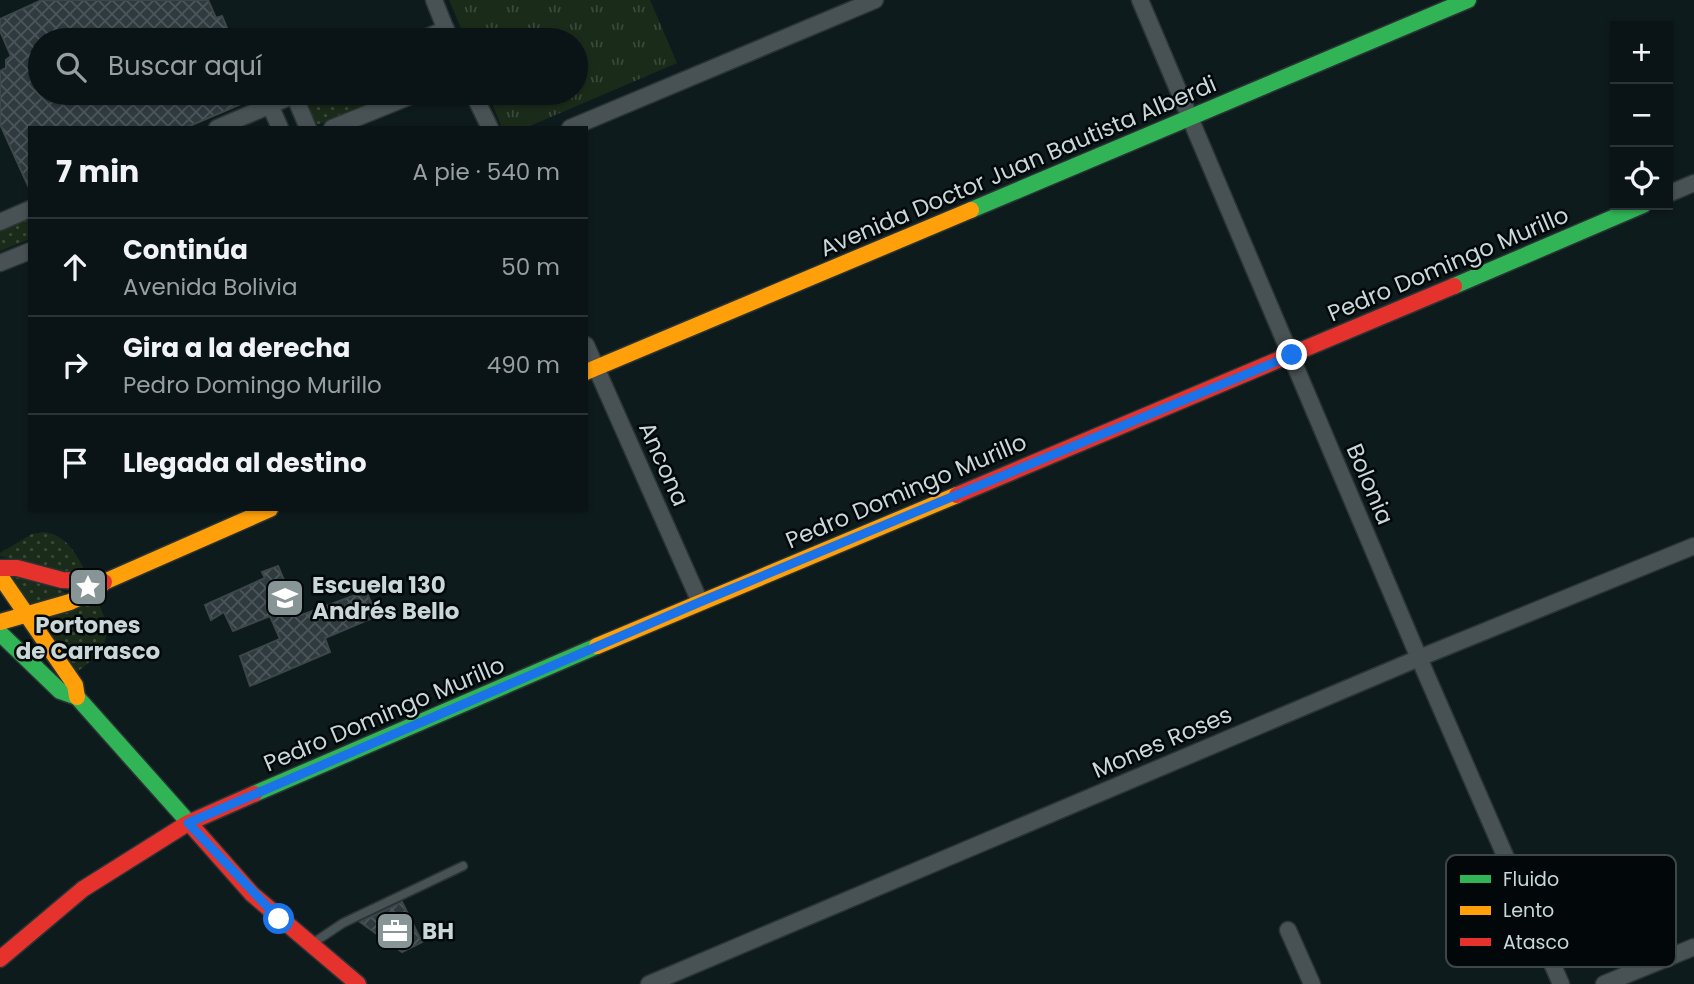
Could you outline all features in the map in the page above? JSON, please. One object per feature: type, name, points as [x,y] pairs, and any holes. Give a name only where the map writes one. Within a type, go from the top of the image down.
[{"type":"street","points":[[434,0],[445,28]]},
{"type":"street","points":[[575,126],[875,0]]},
{"type":"street","name":"Bolonia","points":[[1140,0],[1505,855]]},
{"type":"street","name":"Avenida Doctor Juan Bautista Alberdi","points":[[591,370],[1468,0]]},
{"type":"street","points":[[222,126],[270,105],[278,126]]},
{"type":"street","points":[[300,105],[307,126]]},
{"type":"street","points":[[337,126],[389,105]]},
{"type":"street","points":[[479,105],[489,126]]},
{"type":"street","points":[[1673,192],[1694,183]]},
{"type":"street","points":[[0,222],[28,210]]},
{"type":"street","name":"Pedro Domingo Murillo","points":[[0,959],[83,890],[188,823],[700,602],[1631,210]]},
{"type":"street","points":[[0,263],[28,252]]},
{"type":"street","name":"Ancona","points":[[591,370],[700,602]]},
{"type":"street","points":[[0,622],[70,602],[98,588],[104,582],[265,511]]},
{"type":"street","name":"Mones Roses","points":[[649,984],[1419,658],[1694,546]]},
{"type":"street","points":[[0,568],[17,568],[62,580],[104,582]]},
{"type":"street","points":[[0,576],[75,685],[76,697]]},
{"type":"street","points":[[0,633],[60,691],[76,697],[252,894],[358,984]]},
{"type":"street","points":[[1288,930],[1312,984]]},
{"type":"street","points":[[1676,954],[1694,947]]},
{"type":"street","name":"Bolonia","points":[[1554,967],[1561,984]]},
{"type":"street","points":[[1604,984],[1645,967]]},
{"type":"lane","points":[[310,945],[343,923],[463,866]]},
{"type":"green space","points":[[449,0],[650,0],[677,63],[588,101],[588,28],[461,28]]},
{"type":"green space","points":[[307,105],[368,105],[317,125]]},
{"type":"green space","points":[[493,105],[579,105],[530,126],[501,126]]},
{"type":"green space","points":[[28,217],[28,240],[0,251],[0,229]]},
{"type":"green space","points":[[44,532],[65,541],[86,572],[75,575],[0,556],[0,553],[32,534]]},
{"type":"green space","points":[[15,576],[63,591],[65,594],[30,604],[12,580]]},
{"type":"green space","points":[[96,598],[105,621],[106,640],[96,655],[77,672],[53,639],[50,624],[53,617]]},
{"type":"building","points":[[42,0],[208,0],[216,18],[222,16],[227,28],[28,28],[28,105],[239,105],[190,126],[28,126],[28,186],[0,124],[0,71],[6,68],[6,60],[11,56],[0,31],[0,19]]},
{"type":"building","points":[[278,566],[299,616],[366,591],[377,616],[325,638],[330,652],[250,686],[240,656],[280,639],[270,616],[233,631],[224,612],[211,620],[205,605],[265,578],[262,572]]},
{"type":"building","name":"BH","points":[[402,902],[422,942],[402,952],[360,922]]},
{"type":"traffic: fast","points":[[971,210],[1468,0]]},
{"type":"traffic: fast","points":[[1454,286],[1631,210]]},
{"type":"traffic: fast","points":[[0,633],[60,691],[77,697],[191,825]]},
{"type":"traffic: fast","points":[[254,794],[597,646]]},
{"type":"traffic: slow","points":[[588,371],[971,210]]},
{"type":"traffic: slow","points":[[597,646],[957,495]]},
{"type":"traffic: slow","points":[[0,622],[70,602],[95,590],[104,582],[265,511]]},
{"type":"traffic: slow","points":[[0,576],[75,685],[77,697]]},
{"type":"traffic: jam","points":[[957,495],[1454,286]]},
{"type":"traffic: jam","points":[[0,568],[17,568],[62,580],[104,582]]},
{"type":"traffic: jam","points":[[0,959],[83,889],[188,823],[254,794]]},
{"type":"traffic: jam","points":[[191,825],[252,894],[358,984]]},
{"type":"place","name":"Portones de Carrasco","points":[[88,587]]},
{"type":"place","name":"Escuela 130 Andrés Bello","points":[[285,598]]},
{"type":"place","name":"BH","points":[[395,931]]},
{"type":"route","points":[[279,919],[252,894],[188,823],[700,602],[1292,355]]}]
